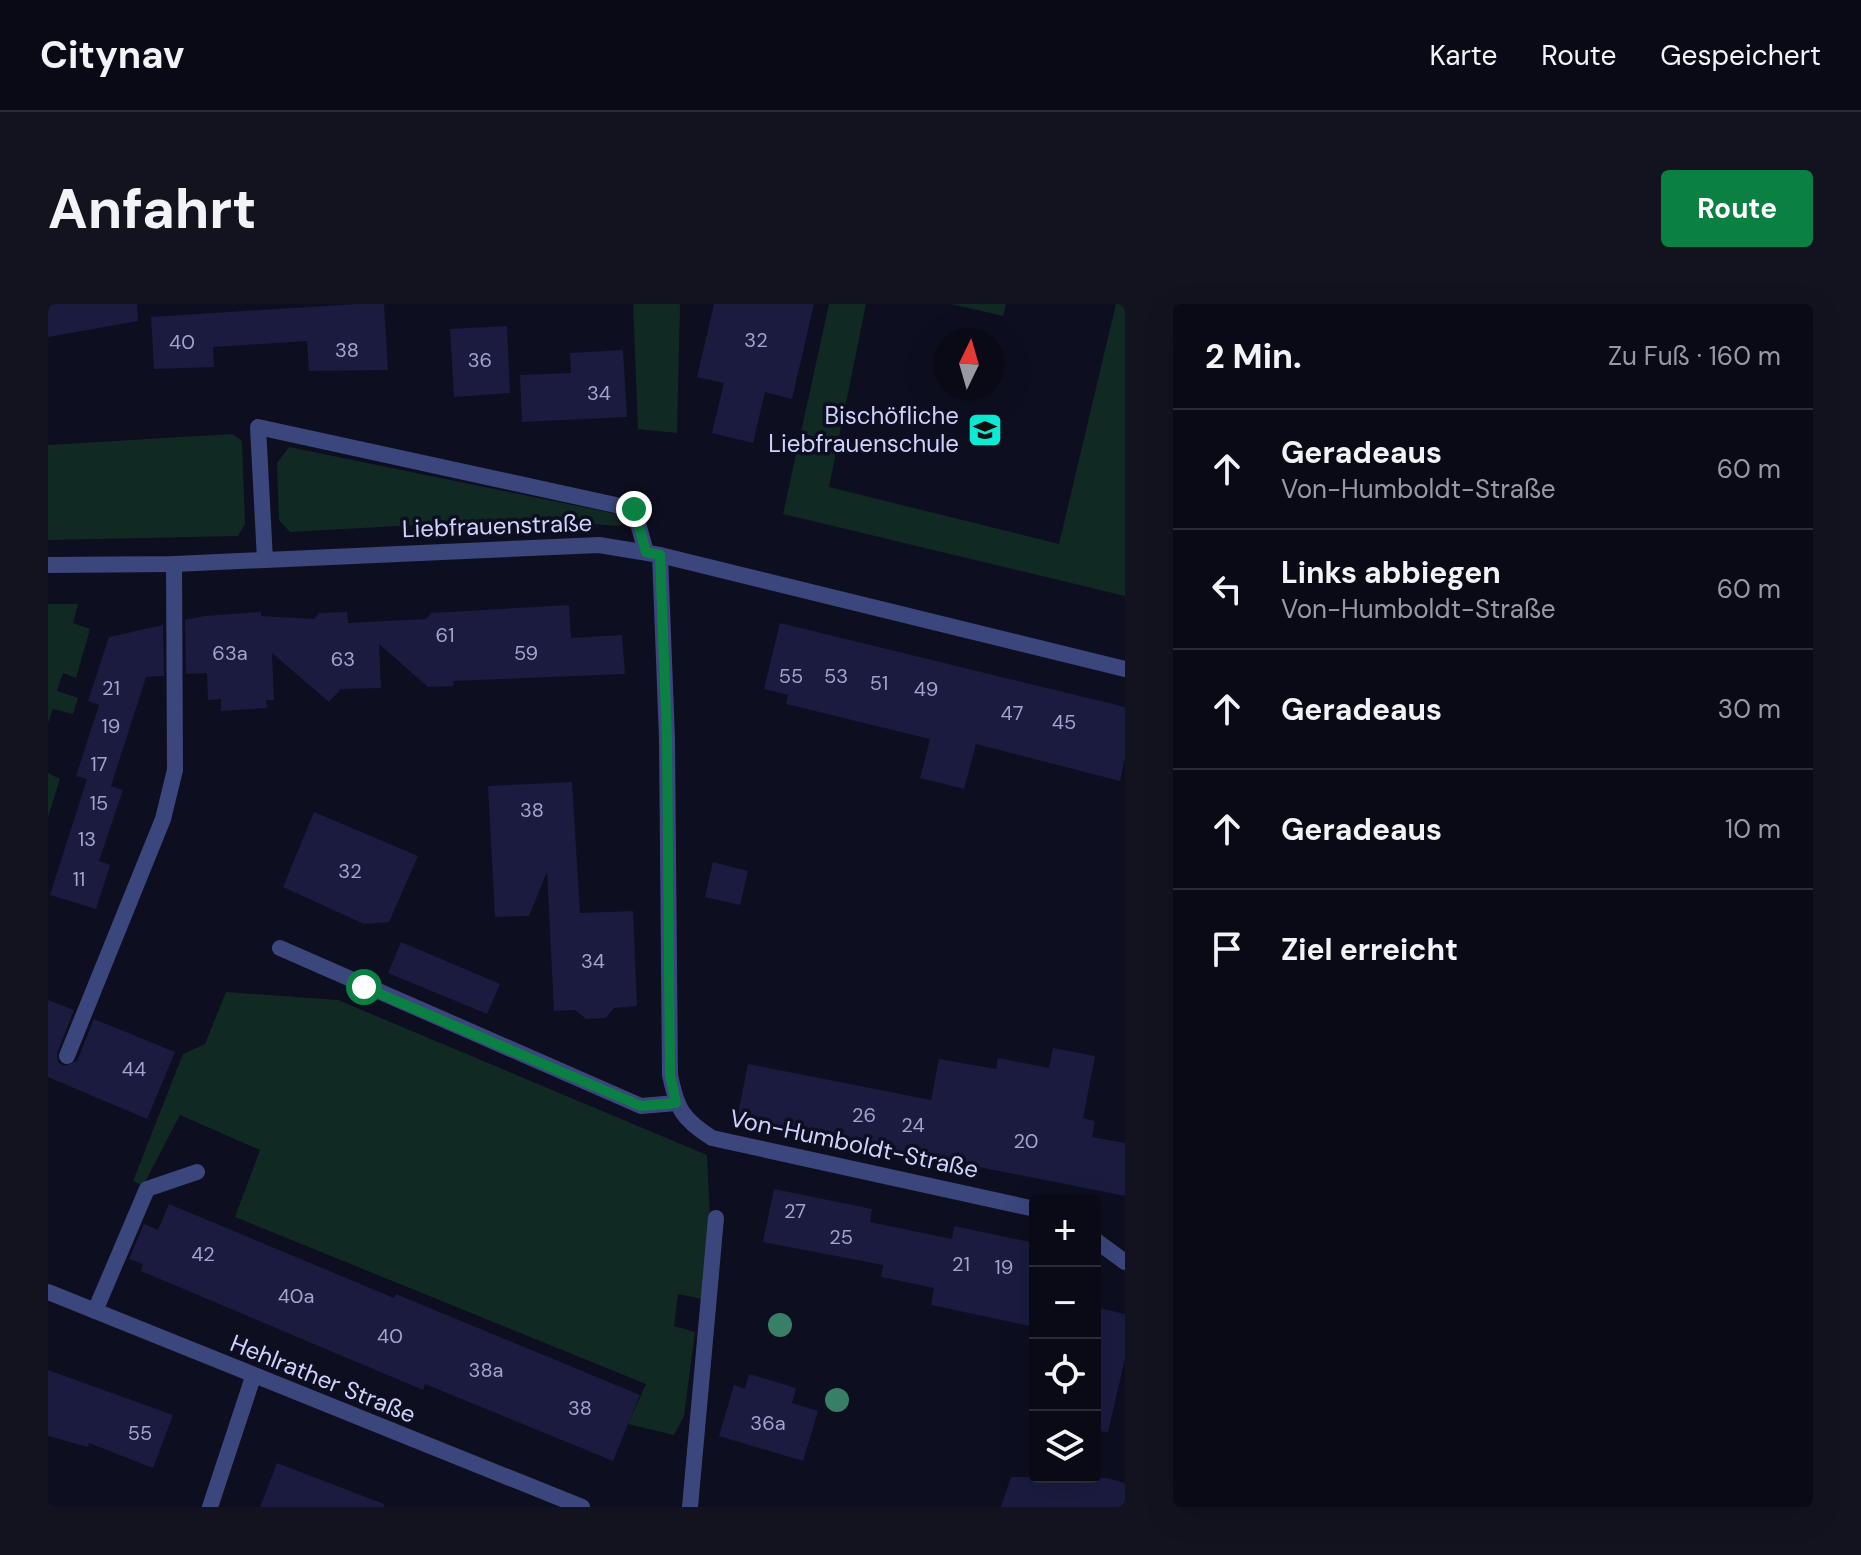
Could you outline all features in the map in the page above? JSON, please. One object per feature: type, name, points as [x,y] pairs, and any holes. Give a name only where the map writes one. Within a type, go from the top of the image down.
[{"type":"street","points":[[265,560],[258,427],[634,509],[653,553],[667,739],[670,1075],[676,1103],[641,1106],[280,948]]},
{"type":"street","name":"Liebfrauenstraße","points":[[48,565],[174,564],[599,545],[653,553],[1125,669]]},
{"type":"street","points":[[67,1056],[163,819],[175,770],[174,564]]},
{"type":"street","name":"Von-Humboldt-Straße","points":[[676,1103],[688,1123],[712,1138],[1029,1208]]},
{"type":"street","points":[[95,1311],[147,1189],[197,1172]]},
{"type":"street","points":[[690,1507],[716,1218]]},
{"type":"street","points":[[1101,1244],[1125,1262]]},
{"type":"street","name":"Hehlrather Straße","points":[[48,1292],[582,1507]]},
{"type":"street","points":[[210,1507],[253,1377]]},
{"type":"green space","points":[[633,304],[680,304],[677,433],[638,429]]},
{"type":"green space","points":[[829,304],[866,304],[829,487],[1059,544],[1116,304],[1125,304],[1125,596],[783,514]]},
{"type":"green space","points":[[951,304],[1006,304],[1003,316]]},
{"type":"green space","points":[[232,434],[242,441],[245,524],[238,536],[48,540],[48,445]]},
{"type":"green space","points":[[289,447],[622,515],[625,523],[619,526],[525,519],[290,532],[279,520],[277,463]]},
{"type":"green space","points":[[48,604],[78,604],[73,623],[90,629],[76,678],[63,673],[57,691],[78,698],[73,714],[53,709],[48,723]]},
{"type":"green space","points":[[48,773],[60,779],[48,817]]},
{"type":"green space","points":[[226,992],[338,1000],[707,1155],[710,1220],[702,1299],[678,1294],[674,1326],[695,1332],[684,1416],[674,1435],[628,1424],[646,1384],[235,1217],[260,1150],[180,1115],[143,1186],[133,1181],[183,1054],[205,1044]]},
{"type":"building","points":[[48,304],[137,304],[138,321],[48,337]]},
{"type":"building","points":[[384,304],[388,370],[309,371],[307,341],[213,347],[214,367],[154,369],[151,317]]},
{"type":"building","points":[[714,304],[814,304],[792,399],[765,392],[753,443],[712,433],[724,383],[697,377]]},
{"type":"building","points":[[507,326],[510,393],[454,397],[450,329]]},
{"type":"building","points":[[623,350],[627,417],[522,422],[520,375],[571,373],[570,353]]},
{"type":"building","points":[[569,605],[571,638],[622,635],[625,674],[453,681],[454,686],[428,687],[379,644],[381,688],[341,689],[329,702],[272,653],[274,700],[266,700],[267,708],[221,711],[221,699],[208,700],[207,673],[186,674],[185,620],[204,616],[261,612],[261,616],[314,619],[319,613],[347,612],[348,623],[426,619],[431,613]]},
{"type":"building","points":[[780,623],[1125,707],[1125,758],[1120,781],[976,744],[964,789],[920,778],[930,739],[786,704],[788,695],[764,689]]},
{"type":"building","points":[[163,625],[164,676],[146,677],[111,786],[123,790],[99,861],[110,865],[96,909],[50,895],[87,779],[76,776],[99,705],[88,701],[109,637]]},
{"type":"building","points":[[572,782],[580,913],[633,911],[637,1006],[614,1008],[606,1018],[586,1019],[575,1010],[554,1011],[547,872],[529,916],[495,917],[488,786]]},
{"type":"building","points":[[314,812],[418,856],[389,922],[364,924],[283,887]]},
{"type":"building","points":[[713,862],[748,871],[740,905],[705,897]]},
{"type":"building","points":[[401,942],[500,984],[487,1014],[388,973]]},
{"type":"building","points":[[48,1000],[74,1010],[57,1053],[58,1062],[64,1066],[77,1061],[94,1019],[175,1052],[147,1119],[48,1077]]},
{"type":"building","points":[[1053,1048],[1095,1056],[1083,1118],[1095,1121],[1092,1137],[1125,1143],[1125,1196],[737,1119],[748,1064],[931,1100],[939,1059],[996,1069],[998,1058],[1049,1068]]},
{"type":"building","points":[[774,1189],[872,1209],[870,1222],[952,1239],[954,1226],[1029,1242],[1029,1326],[931,1305],[934,1288],[881,1277],[883,1265],[763,1242]]},
{"type":"building","points":[[169,1204],[394,1298],[396,1294],[640,1395],[613,1461],[425,1384],[423,1390],[141,1271],[143,1264],[129,1259],[144,1224],[158,1230]]},
{"type":"building","points":[[1101,1308],[1125,1314],[1125,1359],[1108,1432],[1101,1431]]},
{"type":"building","points":[[48,1370],[173,1415],[153,1468],[89,1443],[88,1447],[48,1436]]},
{"type":"building","points":[[749,1374],[796,1388],[792,1403],[818,1411],[803,1461],[719,1436],[734,1385],[745,1389]]},
{"type":"building","points":[[277,1463],[384,1504],[384,1507],[260,1507]]},
{"type":"building","points":[[1011,1477],[1029,1477],[1029,1483],[1101,1483],[1101,1478],[1125,1483],[1125,1507],[1001,1507]]},
{"type":"place","name":"Bischöfliche Liebfrauenschule","points":[[985,430]]},
{"type":"route","points":[[364,987],[641,1106],[676,1103],[670,1075],[667,739],[660,555],[646,552],[634,509]]}]
